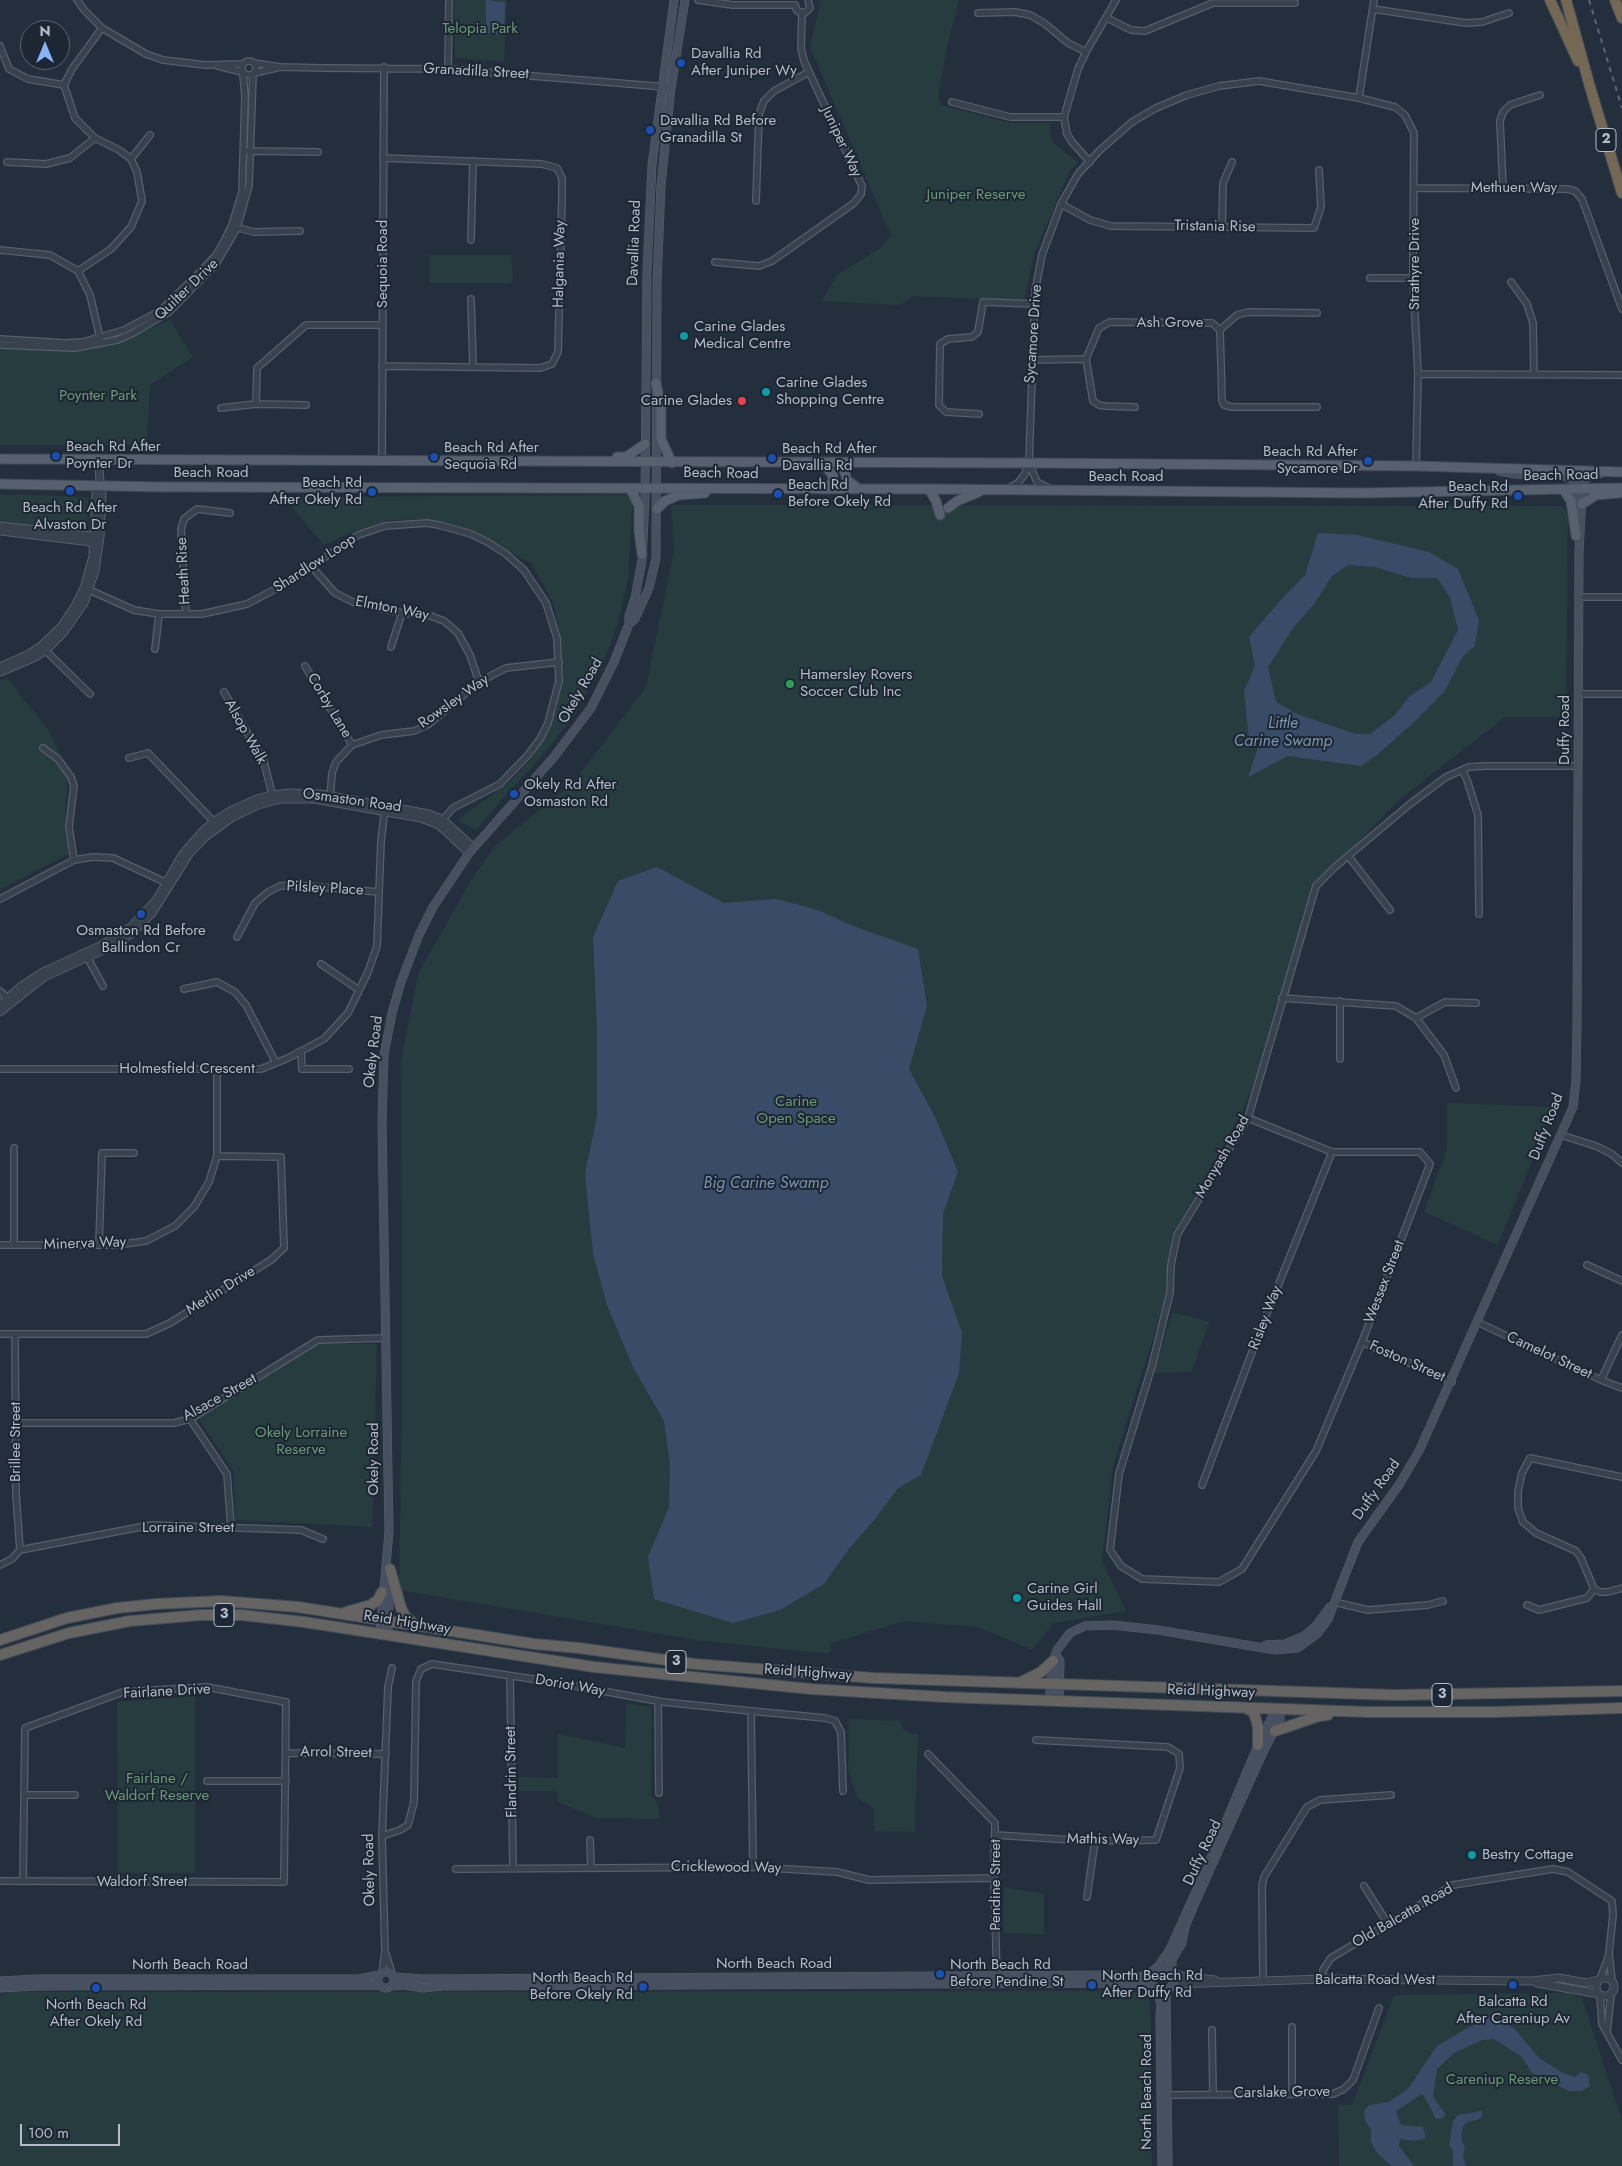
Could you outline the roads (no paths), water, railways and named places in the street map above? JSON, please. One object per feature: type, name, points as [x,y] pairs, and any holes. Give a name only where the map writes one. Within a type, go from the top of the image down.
[{"type":"highway","points":[[1550,0],[1590,87]]},
{"type":"highway","name":"2","points":[[1566,0],[1622,193]]},
{"type":"highway","points":[[1615,0],[1622,18]]},
{"type":"highway","points":[[390,1569],[401,1608],[405,1616],[414,1624]]},
{"type":"highway","points":[[340,1613],[371,1605],[378,1600],[382,1592]]},
{"type":"highway","name":"Reid Highway","points":[[0,1640],[67,1618],[117,1608],[197,1601],[251,1602],[340,1613],[534,1644],[694,1664],[874,1678],[1306,1693],[1509,1695],[1622,1692]]},
{"type":"highway","name":"Reid Highway","points":[[0,1655],[39,1641],[130,1620],[179,1616],[259,1617],[384,1634],[557,1662],[706,1679],[888,1694],[1368,1712],[1496,1712],[1622,1708]]},
{"type":"highway","points":[[1018,1684],[1041,1672],[1055,1658]]},
{"type":"highway","points":[[1262,1691],[1278,1700],[1280,1709]]},
{"type":"highway","points":[[1280,1709],[1290,1698],[1306,1693]]},
{"type":"highway","points":[[1245,1708],[1252,1712],[1254,1716],[1258,1728],[1258,1745]]},
{"type":"highway","points":[[1275,1731],[1319,1716],[1368,1712]]},
{"type":"main road","name":"Davallia Road","points":[[645,488],[648,236],[652,165],[674,0]]},
{"type":"main road","name":"Davallia Road","points":[[656,488],[659,223],[671,88],[685,0]]},
{"type":"main road","points":[[656,384],[662,408],[661,440],[672,463]]},
{"type":"main road","points":[[577,462],[596,456],[626,457],[645,444]]},
{"type":"main road","name":"Beach Road","points":[[0,459],[99,461],[382,460],[1416,466],[1622,472]]},
{"type":"main road","points":[[806,463],[827,468],[832,474],[833,482],[824,489]]},
{"type":"main road","points":[[842,463],[847,480],[859,489]]},
{"type":"main road","points":[[1492,469],[1514,474],[1565,476],[1576,482],[1579,488],[1592,475],[1610,472]]},
{"type":"main road","name":"Beach Road","points":[[0,484],[1468,492],[1564,488],[1622,488]]},
{"type":"main road","points":[[630,488],[640,506],[639,532],[642,554]]},
{"type":"main road","name":"Okely Road","points":[[630,624],[629,616],[635,598],[642,554],[645,488]]},
{"type":"main road","name":"Okely Road","points":[[384,1620],[390,1569],[388,1556],[388,1417],[382,1122],[384,1055],[394,1006],[419,935],[433,907],[471,850],[554,758],[581,722],[606,679],[653,576],[656,558],[656,488]]},
{"type":"main road","points":[[928,488],[936,501],[940,515]]},
{"type":"main road","points":[[1564,488],[1571,501],[1576,536]]},
{"type":"main road","name":"Duffy Road","points":[[1054,1701],[1055,1658],[1061,1644],[1070,1633],[1085,1626],[1100,1624],[1200,1636],[1252,1646],[1287,1650],[1308,1642],[1317,1634],[1328,1619],[1358,1542],[1412,1466],[1452,1382],[1561,1135],[1573,1107],[1576,1089],[1579,694],[1578,552],[1582,504],[1579,488]]},
{"type":"main road","name":"Duffy Road","points":[[1578,552],[1576,536],[1579,488]]},
{"type":"main road","points":[[657,508],[665,501],[679,495],[752,489]]},
{"type":"main road","points":[[948,508],[957,501],[984,490]]},
{"type":"main road","points":[[1582,504],[1596,495],[1622,493]]},
{"type":"main road","name":"Okely Road","points":[[384,1634],[382,1592],[388,1556]]},
{"type":"main road","name":"Duffy Road","points":[[1172,1971],[1172,1959],[1182,1943],[1185,1928],[1194,1905],[1265,1748],[1280,1720],[1280,1709]]},
{"type":"main road","name":"Duffy Road","points":[[1156,1969],[1170,1949],[1258,1745],[1272,1717],[1280,1709]]},
{"type":"main road","points":[[1166,1966],[1172,1971],[1174,1984],[1166,1990],[1157,1989],[1151,1983],[1150,1976],[1156,1969],[1166,1966]]},
{"type":"main road","name":"North Beach Road","points":[[393,1986],[404,1984],[424,1988],[443,1986],[997,1979],[1115,1975],[1133,1978],[1144,1976],[1156,1969]]},
{"type":"main road","points":[[388,1972],[393,1976],[393,1986],[386,1989],[379,1985],[378,1980],[381,1974],[388,1972]]},
{"type":"main road","name":"North Beach Road","points":[[0,1981],[37,1978],[360,1979],[381,1974]]},
{"type":"main road","name":"North Beach Road","points":[[393,1976],[444,1979],[997,1979],[1151,1983]]},
{"type":"main road","name":"North Beach Road","points":[[0,1988],[30,1986],[379,1985]]},
{"type":"main road","name":"North Beach Road","points":[[1157,1989],[1162,2005],[1160,2017],[1168,2166]]},
{"type":"main road","name":"North Beach Road","points":[[1162,2166],[1166,1990]]},
{"type":"street","points":[[77,0],[102,28],[146,54],[163,60],[218,66],[243,73],[254,74],[256,68],[254,63],[248,61],[243,64],[218,66]]},
{"type":"street","points":[[448,69],[449,0]]},
{"type":"street","points":[[698,0],[733,5],[796,3],[798,11],[802,13]]},
{"type":"street","name":"Juniper Way","points":[[715,262],[759,266],[772,261],[854,203],[861,194],[862,186],[809,72],[801,48],[802,13],[807,12],[810,8],[808,0]]},
{"type":"street","points":[[1090,162],[1067,134],[1064,117],[1072,84],[1086,52],[1116,0]]},
{"type":"street","points":[[1359,98],[1374,0]]},
{"type":"street","points":[[1107,18],[1131,30],[1138,31],[1153,28],[1204,5],[1213,3],[1294,3]]},
{"type":"street","points":[[1373,9],[1466,24],[1482,22],[1509,13]]},
{"type":"street","points":[[978,13],[1015,12],[1030,15],[1044,23],[1068,43],[1086,52]]},
{"type":"street","points":[[78,271],[111,249],[132,227],[142,201],[137,172],[131,159],[119,150],[95,138],[74,118],[64,85],[72,69],[102,28]]},
{"type":"street","points":[[0,46],[10,69],[28,80],[64,85]]},
{"type":"street","name":"Granadilla Street","points":[[254,63],[280,67],[448,69],[671,88]]},
{"type":"street","points":[[243,64],[243,73]]},
{"type":"street","name":"Granadilla Street","points":[[254,74],[280,67]]},
{"type":"street","name":"Sequoia Road","points":[[382,460],[384,67]]},
{"type":"street","points":[[756,201],[759,114],[764,100],[774,91],[809,72]]},
{"type":"street","name":"Quilter Drive","points":[[243,73],[247,151]]},
{"type":"street","name":"Quilter Drive","points":[[0,345],[75,348],[110,341],[133,333],[169,312],[216,264],[235,226],[242,192],[254,74]]},
{"type":"street","name":"Sycamore Drive","points":[[1005,490],[1018,483],[1025,474],[1029,463],[1035,292],[1042,255],[1061,204],[1078,174],[1132,122],[1156,108],[1187,95],[1219,86],[1259,81],[1359,98]]},
{"type":"street","points":[[1503,188],[1500,121],[1503,112],[1510,105],[1540,95]]},
{"type":"street","name":"Strathyre Drive","points":[[1359,98],[1395,107],[1409,121],[1415,140],[1413,278],[1418,374],[1416,466]]},
{"type":"street","points":[[952,102],[1010,117],[1064,117]]},
{"type":"street","points":[[131,159],[150,134]]},
{"type":"street","points":[[7,162],[46,164],[70,158],[95,138]]},
{"type":"street","points":[[247,151],[318,152]]},
{"type":"street","name":"Halgania Way","points":[[382,366],[540,368],[552,364],[558,352],[562,198],[562,178],[556,168],[542,164],[383,158]]},
{"type":"street","points":[[471,240],[473,161]]},
{"type":"street","points":[[1222,227],[1224,183],[1232,162]]},
{"type":"street","name":"Tristania Rise","points":[[1061,204],[1090,220],[1111,226],[1314,228],[1321,206],[1319,170]]},
{"type":"street","name":"Methuen Way","points":[[1415,188],[1567,189],[1579,194],[1622,309]]},
{"type":"street","points":[[235,226],[254,232],[300,231]]},
{"type":"street","name":"Quilter Drive","points":[[0,339],[66,343],[100,338],[136,325],[160,311],[216,255],[235,226]]},
{"type":"street","points":[[0,250],[50,255],[78,271],[90,295],[100,338]]},
{"type":"street","points":[[1370,278],[1413,278]]},
{"type":"street","points":[[1512,282],[1527,304],[1533,323],[1534,375]]},
{"type":"street","points":[[471,299],[473,367]]},
{"type":"street","points":[[979,414],[946,412],[940,405],[940,344],[948,339],[972,337],[978,332],[983,302],[1035,304]]},
{"type":"street","points":[[1220,330],[1237,315],[1248,312],[1317,313]]},
{"type":"street","name":"Ash Grove","points":[[1086,359],[1099,328],[1110,322],[1212,323],[1220,330],[1222,400],[1224,405],[1232,407],[1317,407]]},
{"type":"street","points":[[256,404],[257,368],[306,326],[382,326]]},
{"type":"street","points":[[1032,360],[1086,359],[1093,402],[1105,406],[1135,407]]},
{"type":"street","points":[[1418,374],[1622,375]]},
{"type":"street","points":[[221,408],[256,404],[306,405]]},
{"type":"street","points":[[0,672],[33,658],[74,619],[84,603],[86,589],[95,571],[102,494],[99,461]]},
{"type":"street","points":[[1029,463],[1037,482],[1059,490]]},
{"type":"street","name":"Heath Rise","points":[[186,614],[182,529],[184,519],[198,509],[230,513]]},
{"type":"street","name":"Shardlow Loop","points":[[86,589],[134,610],[159,614],[202,614],[246,604],[285,584],[358,535],[385,526],[427,523],[471,534],[506,554],[524,570],[542,596],[553,620],[559,662],[559,681],[548,722],[540,740],[528,756],[500,784],[453,808],[441,822]]},
{"type":"street","points":[[0,526],[97,540]]},
{"type":"street","points":[[0,531],[97,540]]},
{"type":"street","name":"Elmton Way","points":[[312,566],[335,593],[353,602],[402,613],[431,616],[444,621],[458,633],[470,655],[479,682]]},
{"type":"street","points":[[1578,597],[1622,597]]},
{"type":"street","points":[[391,647],[402,613]]},
{"type":"street","points":[[155,649],[159,614]]},
{"type":"street","points":[[0,666],[43,648]]},
{"type":"street","points":[[43,648],[90,694]]},
{"type":"street","name":"Rowsley Way","points":[[352,745],[381,736],[414,731],[429,724],[479,682],[506,668],[559,662]]},
{"type":"street","name":"Corby Lane","points":[[305,666],[352,745]]},
{"type":"street","name":"Alsop Walk","points":[[224,692],[264,762],[273,797]]},
{"type":"street","points":[[1579,694],[1622,694]]},
{"type":"street","points":[[330,798],[332,773],[336,762],[352,745]]},
{"type":"street","points":[[43,748],[58,759],[71,777],[74,786],[69,827],[74,860]]},
{"type":"street","points":[[129,758],[148,753],[216,824]]},
{"type":"street","name":"Monyash Road","points":[[1242,1569],[1219,1582],[1142,1579],[1121,1566],[1110,1550],[1119,1474],[1152,1366],[1170,1293],[1171,1265],[1177,1235],[1248,1118],[1316,886],[1417,799],[1446,777],[1462,770],[1484,766],[1578,766]]},
{"type":"street","points":[[1462,770],[1478,815],[1479,914]]},
{"type":"street","name":"Osmaston Road","points":[[0,1006],[44,977],[86,955],[112,946],[138,928],[152,913],[168,884],[190,854],[216,824],[273,797],[330,798],[385,808],[441,822],[471,850]]},
{"type":"street","name":"Holmesfield Crescent","points":[[1,1068],[260,1068],[276,1063],[324,1039],[348,1013],[368,972],[376,946],[378,892],[385,808]]},
{"type":"street","points":[[0,899],[74,860],[93,857],[113,858],[168,884]]},
{"type":"street","points":[[1349,857],[1390,910]]},
{"type":"street","name":"Pilsley Place","points":[[237,937],[255,903],[268,892],[280,886],[295,885],[378,892]]},
{"type":"street","points":[[86,955],[103,986]]},
{"type":"street","points":[[321,964],[360,990]]},
{"type":"street","points":[[184,989],[217,982],[235,992],[246,1004],[276,1063]]},
{"type":"street","points":[[0,991],[10,1000]]},
{"type":"street","points":[[1282,998],[1396,1006],[1416,1018],[1444,1055],[1456,1088]]},
{"type":"street","name":"Osmaston Road","points":[[0,1012],[10,1000]]},
{"type":"street","points":[[1340,1001],[1340,1059]]},
{"type":"street","points":[[1416,1018],[1444,1002],[1476,1003]]},
{"type":"street","points":[[301,1051],[302,1069],[349,1069]]},
{"type":"street","name":"Minerva Way","points":[[0,1245],[116,1245],[146,1240],[175,1226],[194,1207],[204,1191],[209,1182],[217,1156],[217,1069]]},
{"type":"street","name":"Wessex Street","points":[[1242,1569],[1316,1451],[1362,1342],[1430,1164],[1420,1152],[1332,1152],[1248,1118]]},
{"type":"street","points":[[1561,1135],[1596,1146],[1612,1154],[1622,1163]]},
{"type":"street","points":[[14,1148],[14,1245]]},
{"type":"street","name":"Risley Way","points":[[1202,1485],[1263,1323],[1332,1152]]},
{"type":"street","points":[[99,1245],[102,1153],[134,1153]]},
{"type":"street","name":"Merlin Drive","points":[[0,1334],[146,1334],[170,1323],[271,1260],[284,1248],[282,1156],[217,1156]]},
{"type":"street","points":[[1587,1265],[1622,1281]]},
{"type":"street","name":"Camelot Street","points":[[1477,1322],[1622,1388]]},
{"type":"street","name":"Brillee Street","points":[[15,1334],[16,1494],[20,1550]]},
{"type":"street","points":[[1601,1380],[1622,1335]]},
{"type":"street","name":"Alsace Street","points":[[16,1424],[174,1423],[190,1419],[318,1340],[385,1338]]},
{"type":"street","name":"Foston Street","points":[[1362,1342],[1452,1382]]},
{"type":"street","points":[[190,1419],[227,1474],[231,1528]]},
{"type":"street","points":[[1622,1477],[1530,1458],[1522,1473],[1518,1492],[1518,1508],[1523,1522],[1536,1533],[1576,1551],[1594,1588],[1600,1592],[1622,1588]]},
{"type":"street","name":"Lorraine Street","points":[[0,1566],[12,1559],[20,1550],[151,1525],[301,1530],[323,1539]]},
{"type":"street","points":[[1527,1605],[1539,1610],[1587,1598],[1594,1588]]},
{"type":"street","points":[[1334,1602],[1368,1610],[1428,1605],[1443,1601]]},
{"type":"street","name":"Doriot Way","points":[[382,1836],[408,1825],[414,1802],[416,1681],[421,1668],[432,1664],[658,1701],[825,1718],[835,1721],[841,1732],[843,1791]]},
{"type":"street","name":"Okely Road","points":[[381,1974],[385,1952],[382,1836],[388,1687],[392,1668]]},
{"type":"street","name":"Flandrin Street","points":[[510,1676],[513,1868]]},
{"type":"street","name":"Fairlane Drive","points":[[23,1881],[25,1728],[123,1692],[207,1687],[286,1702],[284,1882]]},
{"type":"street","points":[[658,1701],[659,1793]]},
{"type":"street","points":[[751,1711],[753,1867]]},
{"type":"street","name":"Mathis Way","points":[[995,1835],[1094,1841],[1156,1840],[1180,1768],[1179,1754],[1168,1747],[1036,1740]]},
{"type":"street","name":"Arrol Street","points":[[286,1753],[386,1754]]},
{"type":"street","name":"Pendine Street","points":[[928,1754],[995,1823],[994,1878],[997,1979]]},
{"type":"street","points":[[208,1781],[286,1781]]},
{"type":"street","points":[[25,1795],[75,1795]]},
{"type":"street","points":[[1263,1980],[1262,1886],[1264,1877],[1307,1807],[1320,1800],[1391,1795]]},
{"type":"street","points":[[590,1840],[590,1868]]},
{"type":"street","points":[[1087,1897],[1094,1841]]},
{"type":"street","name":"Cricklewood Way","points":[[456,1869],[753,1867],[837,1872],[869,1880],[994,1878]]},
{"type":"street","name":"Old Balcatta Road","points":[[1323,1979],[1323,1970],[1332,1958],[1453,1885],[1553,1869],[1568,1872],[1612,1901],[1613,1915],[1609,1953]]},
{"type":"street","name":"Waldorf Street","points":[[0,1881],[284,1882]]},
{"type":"street","points":[[1364,1886],[1388,1924]]},
{"type":"street","name":"Okely Road","points":[[385,1952],[393,1976]]},
{"type":"street","points":[[1609,1953],[1596,1988],[1600,1995],[1602,2024],[1622,2060]]},
{"type":"street","points":[[1607,2032],[1612,1992],[1609,1953]]},
{"type":"street","name":"Balcatta Road West","points":[[1172,1971],[1180,1976],[1218,1981],[1323,1979],[1532,1981],[1559,1978],[1586,1983],[1599,1980]]},
{"type":"street","points":[[1599,1980],[1606,1978],[1612,1981],[1622,1980]]},
{"type":"street","name":"Balcatta Road West","points":[[1174,1984],[1212,1983],[1218,1981]]},
{"type":"street","name":"Balcatta Road West","points":[[1532,1981],[1600,1995]]},
{"type":"street","points":[[1600,1995],[1605,1996],[1622,1986]]},
{"type":"street","name":"Carslake Grove","points":[[1164,2095],[1333,2094],[1344,2090],[1353,2080],[1379,2008]]},
{"type":"street","points":[[1292,2028],[1292,2094]]},
{"type":"street","points":[[1212,2030],[1213,2094]]},
{"type":"water","points":[[486,0],[505,2],[504,35],[486,33]]},
{"type":"water","name":"Little Carine Swamp","points":[[1318,533],[1357,535],[1429,552],[1458,569],[1479,620],[1475,646],[1463,656],[1444,692],[1377,755],[1361,766],[1288,756],[1248,777],[1260,742],[1249,740],[1244,691],[1255,666],[1249,637],[1305,575]],"holes":[[[1348,565],[1375,567],[1411,578],[1437,578],[1450,597],[1458,630],[1431,682],[1410,696],[1394,716],[1370,734],[1356,734],[1297,714],[1276,702],[1268,667],[1293,628],[1314,604],[1332,576]]]},
{"type":"water","name":"Big Carine Swamp","points":[[657,867],[724,903],[776,899],[818,910],[853,926],[918,949],[927,1006],[909,1069],[936,1119],[958,1172],[943,1213],[942,1276],[962,1333],[959,1373],[921,1475],[898,1488],[875,1519],[848,1550],[824,1584],[780,1610],[733,1623],[654,1599],[648,1557],[669,1507],[670,1464],[664,1421],[633,1367],[607,1305],[593,1254],[585,1174],[597,1116],[597,1029],[593,937],[618,881]]},
{"type":"water","points":[[1488,2016],[1514,2028],[1539,2058],[1563,2073],[1575,2077],[1581,2072],[1588,2075],[1590,2086],[1582,2091],[1569,2091],[1532,2073],[1522,2057],[1494,2039],[1482,2040],[1454,2053],[1437,2069],[1433,2097],[1446,2115],[1441,2119],[1435,2118],[1422,2094],[1396,2111],[1401,2125],[1423,2127],[1426,2138],[1415,2141],[1400,2139],[1399,2146],[1414,2166],[1392,2166],[1378,2154],[1371,2142],[1371,2130],[1365,2120],[1364,2111],[1369,2105],[1389,2102],[1408,2089],[1437,2046]]},
{"type":"water","points":[[1482,2111],[1482,2116],[1477,2120],[1467,2122],[1463,2126],[1461,2139],[1465,2147],[1463,2157],[1466,2166],[1453,2166],[1453,2151],[1449,2145],[1453,2121],[1458,2115]]},
{"type":"railway","points":[[1589,0],[1622,108]]},
{"type":"place","name":"Davallia Rd After Juniper Wy","points":[[681,63]]},
{"type":"place","name":"Davallia Rd Before Granadilla St","points":[[650,130]]},
{"type":"place","name":"Carine Glades Medical Centre","points":[[684,336]]},
{"type":"place","name":"Carine Glades Shopping Centre","points":[[766,392]]},
{"type":"place","name":"Carine Glades","points":[[742,401]]},
{"type":"place","name":"Beach Rd After Poynter Dr","points":[[56,456]]},
{"type":"place","name":"Beach Rd After Sequoia Rd","points":[[434,457]]},
{"type":"place","name":"Beach Rd After Davallia Rd","points":[[772,458]]},
{"type":"place","name":"Beach Rd After Sycamore Dr","points":[[1368,461]]},
{"type":"place","name":"Beach Rd After Alvaston Dr","points":[[70,491]]},
{"type":"place","name":"Beach Rd After Okely Rd","points":[[372,492]]},
{"type":"place","name":"Beach Rd Before Okely Rd","points":[[778,494]]},
{"type":"place","name":"Beach Rd After Duffy Rd","points":[[1518,496]]},
{"type":"place","name":"Hamersley Rovers Soccer Club Inc","points":[[790,684]]},
{"type":"place","name":"Okely Rd After Osmaston Rd","points":[[514,794]]},
{"type":"place","name":"Osmaston Rd Before Ballindon Cr","points":[[141,914]]},
{"type":"place","name":"Carine Girl Guides Hall","points":[[1017,1598]]},
{"type":"place","name":"Bestry Cottage","points":[[1472,1855]]},
{"type":"place","name":"North Beach Rd Before Pendine St","points":[[940,1974]]},
{"type":"place","name":"North Beach Rd After Duffy Rd","points":[[1092,1985]]},
{"type":"place","name":"Balcatta Rd After Careniup Av","points":[[1513,1985]]},
{"type":"place","name":"North Beach Rd Before Okely Rd","points":[[643,1987]]},
{"type":"place","name":"North Beach Rd After Okely Rd","points":[[96,1988]]},
{"type":"park label","name":"Telopia Park","points":[[480,29]]},
{"type":"park label","name":"Juniper Reserve","points":[[976,195]]},
{"type":"park label","name":"Poynter Park","points":[[98,396]]},
{"type":"park label","name":"Carine Open Space","points":[[796,1110]]},
{"type":"park label","name":"Okely Lorraine Reserve","points":[[301,1442]]},
{"type":"park label","name":"Fairlane / Waldorf Reserve","points":[[157,1788]]},
{"type":"park label","name":"Careniup Reserve","points":[[1502,2080]]}]
